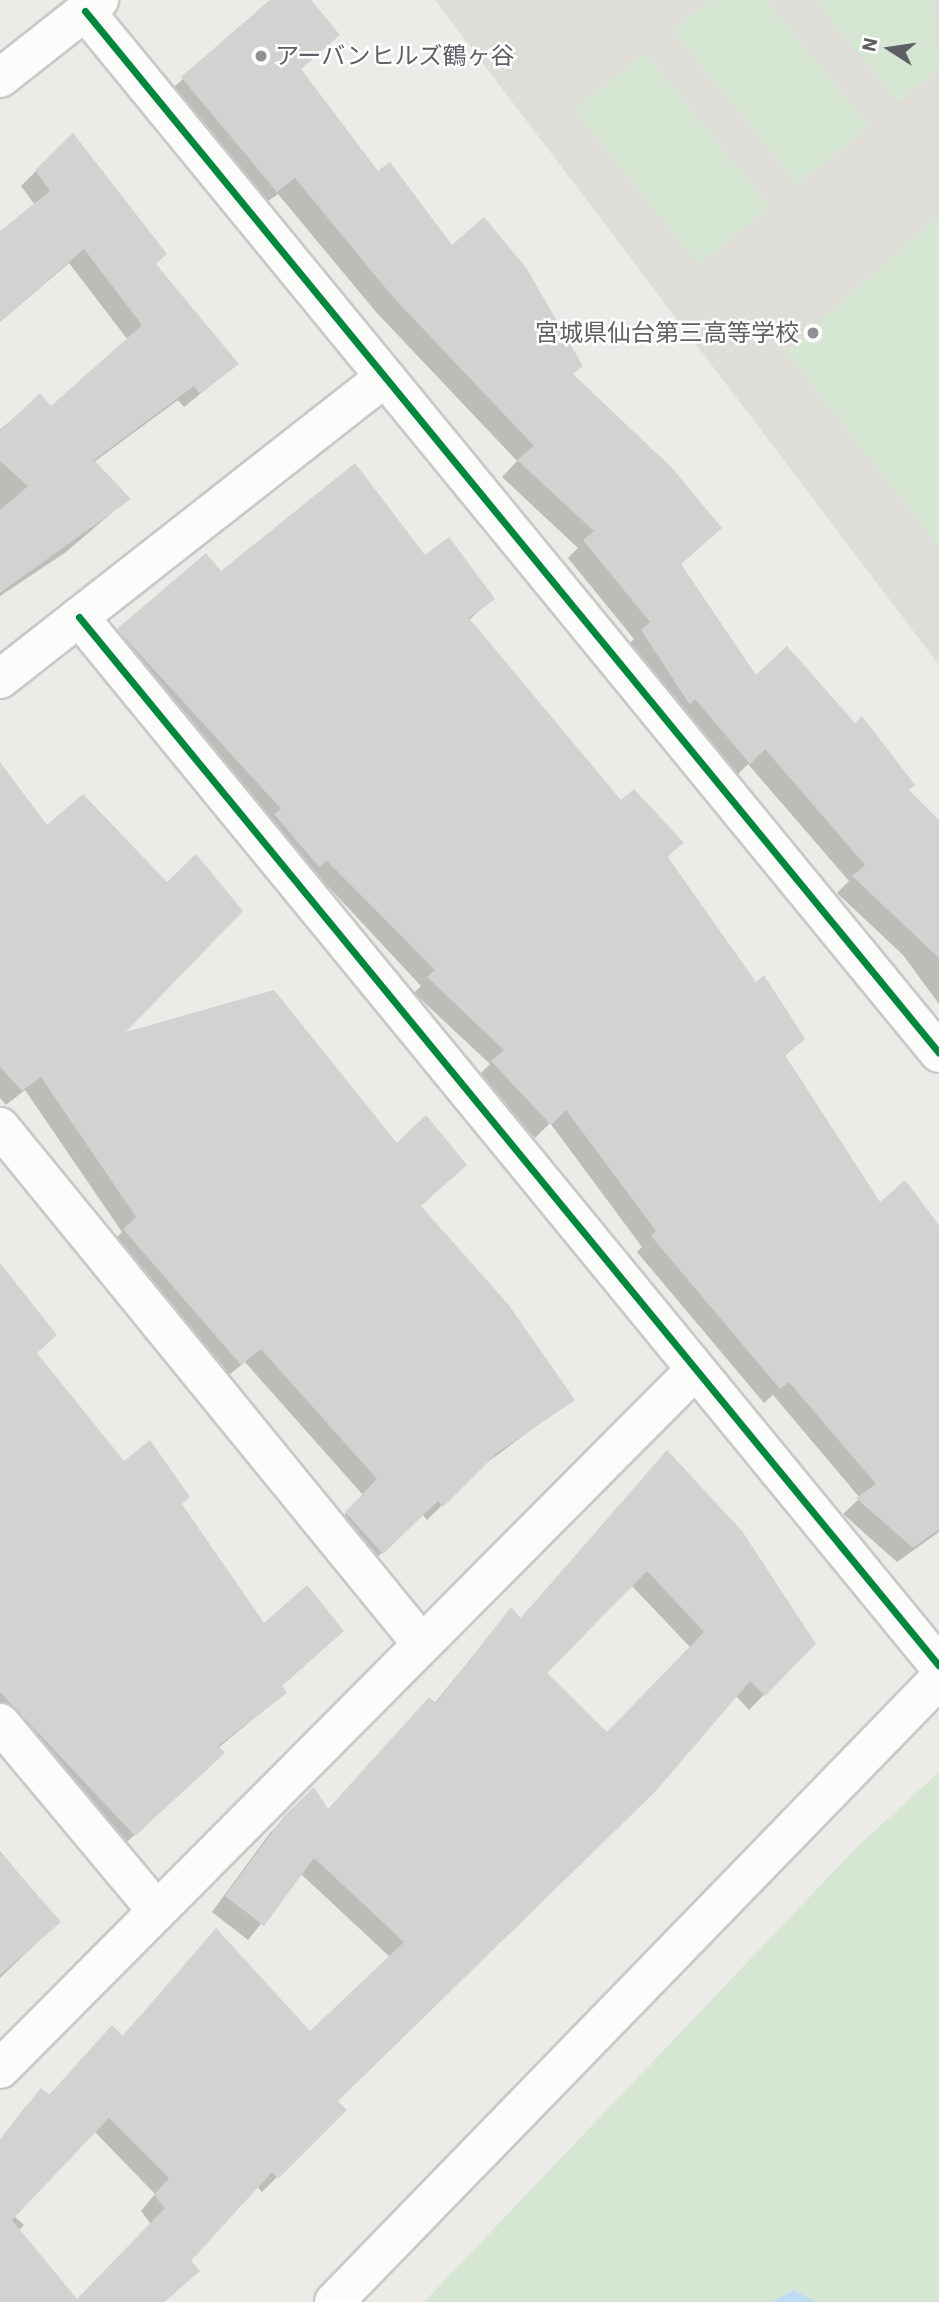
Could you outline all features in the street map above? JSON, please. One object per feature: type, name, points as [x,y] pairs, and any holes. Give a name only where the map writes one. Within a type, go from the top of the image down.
[{"type":"street","points":[[0,78],[92,6],[385,377],[939,1053]]},
{"type":"street","points":[[0,679],[385,377]]},
{"type":"street","points":[[79,617],[939,1666]]},
{"type":"street","points":[[0,1127],[422,1644]]},
{"type":"street","points":[[0,2069],[695,1370]]},
{"type":"street","points":[[334,2302],[939,1679]]},
{"type":"street","points":[[0,1723],[157,1911]]},
{"type":"shaded area","name":"宮城県仙台第三高等学校","points":[[435,0],[939,0],[939,665]]},
{"type":"green space","points":[[710,0],[766,0],[869,126],[798,184],[673,31]]},
{"type":"green space","points":[[815,0],[934,0],[939,69],[898,102]]},
{"type":"green space","points":[[645,53],[770,207],[699,264],[574,110]]},
{"type":"green space","points":[[939,216],[939,547],[786,351]]},
{"type":"green space","points":[[939,1772],[939,2302],[424,2302],[857,1847]]},
{"type":"water","points":[[794,2290],[816,2302],[772,2302]]},
{"type":"building","points":[[270,0],[311,0],[340,35],[301,69],[378,171],[390,162],[452,245],[484,217],[527,269],[583,366],[573,374],[672,468],[722,528],[681,564],[756,675],[787,646],[855,723],[862,716],[915,785],[909,790],[939,820],[939,958],[852,876],[865,865],[765,749],[750,764],[695,699],[690,705],[641,630],[650,622],[583,540],[594,531],[517,460],[534,446],[392,296],[295,178],[277,192],[181,77]]},
{"type":"building","points":[[73,133],[167,254],[156,264],[239,364],[200,394],[194,386],[94,460],[131,499],[0,593],[0,510],[28,486],[0,461],[0,431],[40,393],[51,406],[142,325],[84,249],[0,322],[0,231],[50,191],[35,170]]},
{"type":"building","points":[[355,463],[425,555],[449,537],[495,599],[469,618],[621,800],[634,789],[684,843],[667,856],[756,982],[764,975],[805,1039],[785,1055],[880,1202],[905,1180],[939,1225],[939,1529],[913,1548],[856,1498],[876,1484],[789,1382],[780,1389],[651,1236],[656,1231],[566,1110],[551,1125],[491,1061],[504,1050],[427,977],[435,970],[327,861],[319,867],[274,814],[281,809],[117,629],[206,553],[221,571]]},
{"type":"building","points":[[0,762],[47,825],[83,794],[167,882],[196,854],[243,911],[126,1032],[274,990],[397,1143],[426,1115],[467,1165],[421,1206],[508,1304],[575,1400],[497,1453],[443,1507],[438,1501],[383,1554],[345,1512],[377,1479],[261,1349],[241,1365],[123,1229],[136,1217],[41,1077],[22,1091],[0,1067]]},
{"type":"building","points":[[0,1263],[57,1335],[37,1353],[124,1461],[150,1440],[190,1497],[182,1504],[264,1623],[307,1585],[344,1631],[282,1686],[287,1693],[218,1746],[225,1753],[135,1836],[0,1692]]},
{"type":"building","points":[[667,1450],[742,1531],[816,1644],[765,1696],[750,1681],[656,1791],[338,2101],[347,2110],[278,2179],[272,2172],[191,2261],[200,2271],[164,2302],[0,2302],[0,2140],[41,2088],[49,2095],[112,2025],[123,2036],[216,1928],[310,2031],[404,1942],[314,1858],[264,1926],[225,1896],[284,1816],[314,1787],[328,1809],[429,1697],[436,1703],[511,1607],[521,1618]],"holes":[[[647,1571],[704,1632],[607,1732],[547,1673]],[[109,2118],[169,2178],[154,2195],[165,2208],[77,2299],[12,2220]]]},
{"type":"building","points":[[0,1852],[61,1922],[0,1975]]},
{"type":"cycle path","points":[[85,11],[939,1053]]},
{"type":"cycle path","points":[[79,617],[939,1666]]},
{"type":"place","name":"アーバンヒルズ鶴ヶ谷","points":[[261,56]]},
{"type":"place","name":"宮城県仙台第三高等学校","points":[[813,333]]}]
